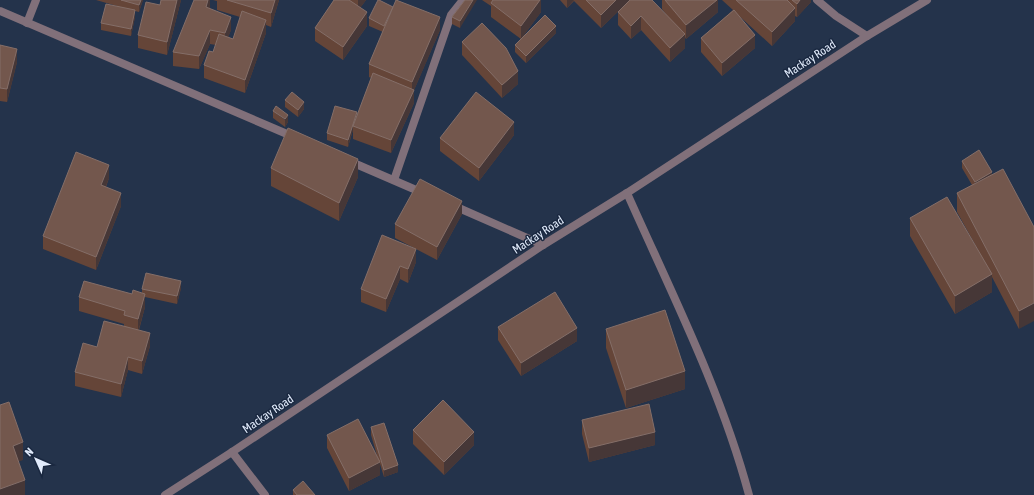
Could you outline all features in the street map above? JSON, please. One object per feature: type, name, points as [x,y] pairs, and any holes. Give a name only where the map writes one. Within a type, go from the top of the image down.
[{"type":"street","points":[[27,23],[36,0]]},
{"type":"street","points":[[394,180],[451,15],[463,0]]},
{"type":"street","points":[[817,0],[836,16],[867,36]]},
{"type":"street","name":"Mackay Road","points":[[165,495],[543,245],[626,193],[867,36],[927,0]]},
{"type":"street","points":[[0,11],[299,139]]},
{"type":"street","points":[[343,158],[430,196]]},
{"type":"street","points":[[626,193],[710,377],[742,466],[749,495]]},
{"type":"street","points":[[444,202],[543,245]]},
{"type":"street","points":[[232,452],[265,495]]},
{"type":"building","points":[[121,0],[141,0],[139,5]]},
{"type":"building","points":[[161,0],[177,0],[167,42],[138,35],[146,2],[160,5]]},
{"type":"building","points":[[194,0],[208,0],[206,7],[231,17],[225,33],[210,30],[199,56],[173,52]]},
{"type":"building","points":[[227,0],[275,0],[271,13]]},
{"type":"building","points":[[334,0],[349,0],[367,12],[343,47],[315,28]]},
{"type":"building","points":[[378,0],[393,7],[384,26],[369,18]]},
{"type":"building","points":[[396,0],[440,17],[412,82],[369,64]]},
{"type":"building","points":[[465,0],[473,0],[460,21],[452,17]]},
{"type":"building","points":[[493,0],[540,0],[521,26],[491,3]]},
{"type":"building","points":[[586,0],[616,0],[601,15]]},
{"type":"building","points":[[630,0],[652,0],[685,34],[670,48],[641,16],[631,26],[618,12]]},
{"type":"building","points":[[665,0],[717,0],[686,25]]},
{"type":"building","points":[[736,0],[787,0],[795,8],[772,32]]},
{"type":"building","points":[[792,0],[800,0],[797,4]]},
{"type":"building","points":[[106,4],[135,10],[131,29],[101,23]]},
{"type":"building","points":[[734,10],[755,35],[722,63],[701,38]]},
{"type":"building","points":[[242,11],[266,20],[245,80],[204,65],[209,51],[213,52],[219,34],[233,39]]},
{"type":"building","points":[[545,15],[556,26],[526,56],[515,45]]},
{"type":"building","points":[[482,23],[506,48],[518,71],[502,85],[462,42]]},
{"type":"building","points":[[0,45],[17,49],[7,89],[0,88]]},
{"type":"building","points":[[373,73],[414,90],[391,140],[353,126]]},
{"type":"building","points":[[292,92],[304,102],[298,110],[285,100]]},
{"type":"building","points":[[476,92],[514,122],[479,168],[440,138]]},
{"type":"building","points":[[276,106],[288,115],[285,119],[273,111]]},
{"type":"building","points":[[335,106],[357,112],[348,140],[327,133]]},
{"type":"building","points":[[288,128],[358,159],[339,203],[271,168]]},
{"type":"building","points":[[979,150],[992,172],[975,182],[962,161]]},
{"type":"building","points":[[76,152],[109,165],[101,185],[121,193],[96,257],[43,236]]},
{"type":"building","points":[[1003,169],[1034,227],[1034,303],[1019,311],[957,193]]},
{"type":"building","points":[[420,179],[462,201],[437,247],[395,224]]},
{"type":"building","points":[[947,197],[992,274],[955,296],[910,218]]},
{"type":"building","points":[[382,235],[416,249],[408,269],[400,266],[386,299],[361,289]]},
{"type":"building","points":[[146,273],[181,281],[177,296],[142,289]]},
{"type":"building","points":[[84,281],[132,294],[133,290],[145,294],[138,319],[124,315],[125,311],[79,297]]},
{"type":"building","points":[[555,292],[577,328],[521,363],[498,327]]},
{"type":"building","points":[[665,310],[685,371],[626,390],[606,329]]},
{"type":"building","points":[[104,321],[150,333],[142,361],[128,357],[121,384],[75,372],[83,343],[97,347]]},
{"type":"building","points":[[443,400],[474,432],[444,462],[413,430]]},
{"type":"building","points":[[9,402],[23,442],[13,446],[25,480],[0,489],[0,405]]},
{"type":"building","points":[[649,404],[655,432],[589,448],[582,420]]},
{"type":"building","points":[[358,419],[380,462],[349,478],[327,435]]},
{"type":"building","points":[[384,423],[398,465],[384,470],[371,427]]},
{"type":"building","points":[[303,481],[315,495],[297,495],[293,490]]}]
